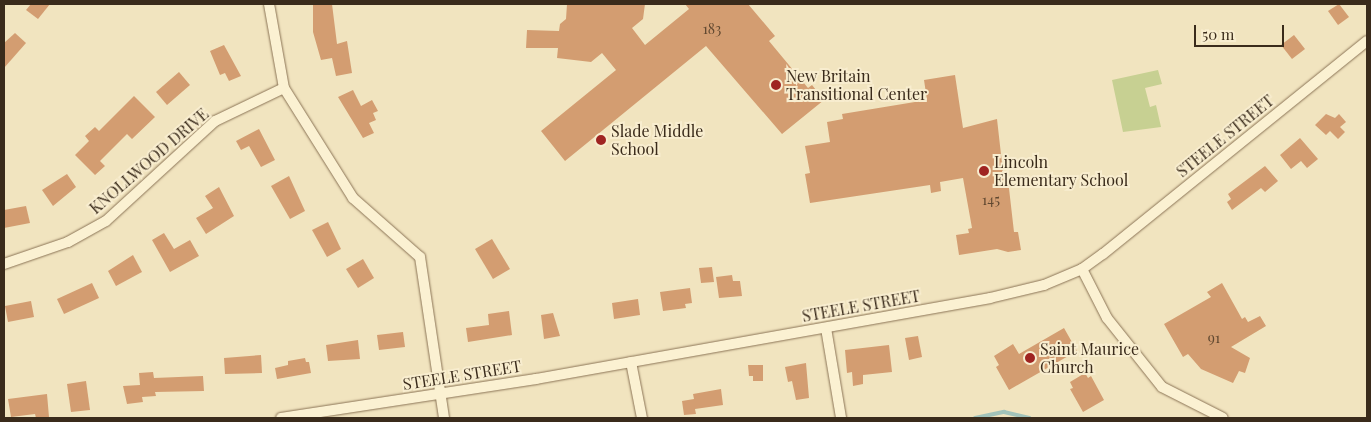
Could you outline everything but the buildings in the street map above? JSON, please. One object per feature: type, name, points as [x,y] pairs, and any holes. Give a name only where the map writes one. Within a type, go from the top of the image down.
[{"type":"street","points":[[268,4],[284,88],[353,198],[420,257],[444,418]]},
{"type":"street","name":"STEELE STREET","points":[[281,418],[631,362],[1018,293],[1082,269],[1367,41]]},
{"type":"street","name":"KNOLLWOOD DRIVE","points":[[4,264],[68,242],[106,221],[215,121],[284,88]]},
{"type":"street","points":[[1082,269],[1106,318],[1162,387],[1223,418]]},
{"type":"street","points":[[826,328],[841,418]]},
{"type":"street","points":[[631,362],[642,418]]},
{"type":"green space","points":[[1158,70],[1162,84],[1145,88],[1150,107],[1156,105],[1161,127],[1123,132],[1112,80]]},
{"type":"waterway","points":[[975,418],[1004,412],[1029,418]]},
{"type":"place","name":"New Britain Transitional Center","points":[[776,85]]},
{"type":"place","name":"Slade Middle School","points":[[601,140]]},
{"type":"place","name":"Lincoln Elementary School","points":[[984,171]]},
{"type":"place","name":"Saint Maurice Church","points":[[1030,358]]}]
